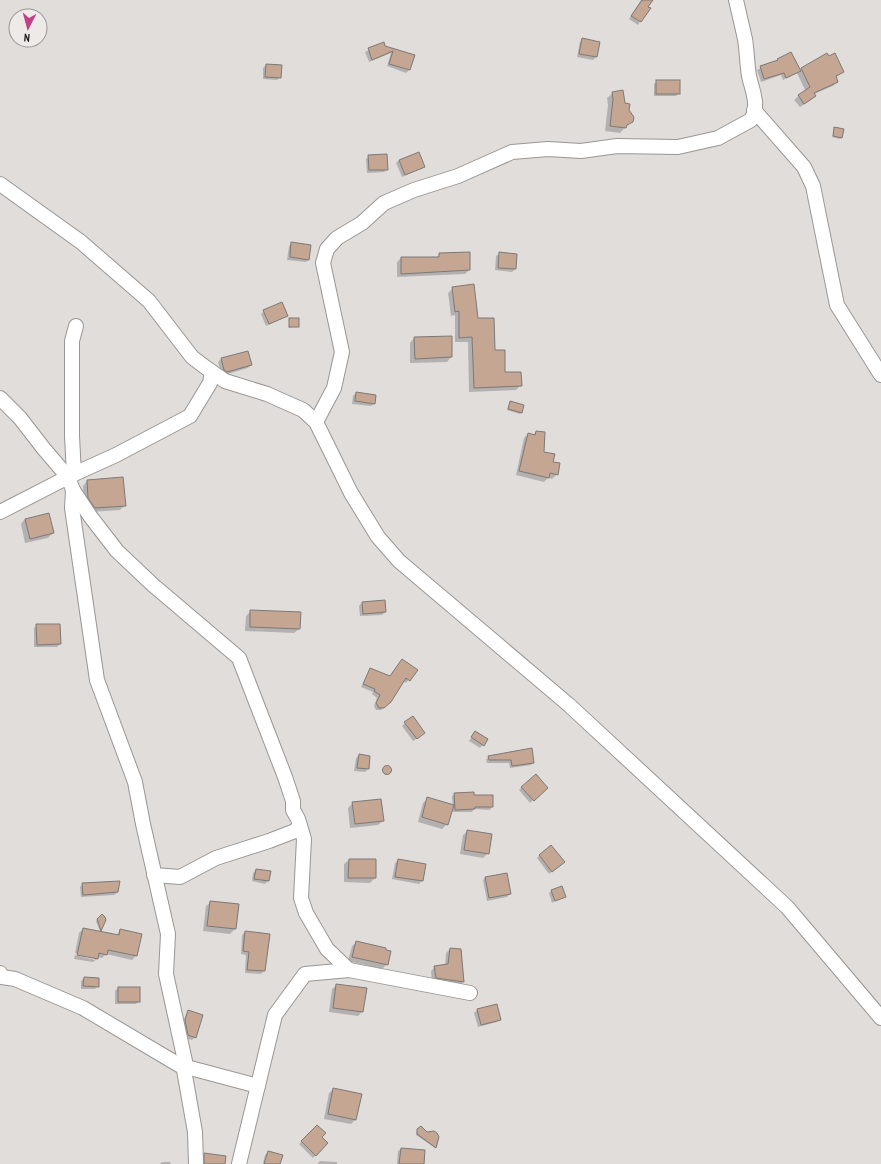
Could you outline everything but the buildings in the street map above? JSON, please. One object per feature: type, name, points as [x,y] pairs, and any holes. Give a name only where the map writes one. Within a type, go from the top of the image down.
[{"type":"street","points":[[316,422],[334,388],[342,352],[323,263],[327,249],[337,238],[362,223],[384,203],[414,190],[458,176],[512,152],[548,149],[581,151],[617,146],[678,147],[718,138],[751,120],[754,110],[754,90],[749,76],[745,38],[736,0]]},
{"type":"street","points":[[754,110],[804,167],[813,186],[837,305],[881,375]]},
{"type":"street","points":[[0,184],[82,242],[149,301],[192,357],[225,381],[286,401],[302,410],[316,422],[351,493],[378,537],[399,561],[569,705],[787,907],[881,1018]]},
{"type":"street","points":[[76,326],[72,341],[71,475],[74,490],[72,508],[97,680],[135,782],[168,934],[166,974],[186,1067],[184,1070],[196,1132],[196,1164]]},
{"type":"street","points":[[0,512],[71,475],[116,455],[190,416],[210,382],[212,372]]},
{"type":"street","points":[[0,398],[20,418],[44,449],[71,475]]},
{"type":"street","points":[[74,490],[90,516],[117,551],[153,585],[239,658],[283,770],[293,801],[293,810],[304,839],[301,898],[306,913],[327,948],[349,970]]},
{"type":"street","points":[[154,875],[180,877],[216,858],[269,841],[295,831],[300,826]]},
{"type":"street","points":[[239,1164],[275,1015],[305,974],[349,970],[470,993]]},
{"type":"street","points":[[0,973],[2,977],[15,979],[83,1008],[180,1065],[258,1086]]}]
